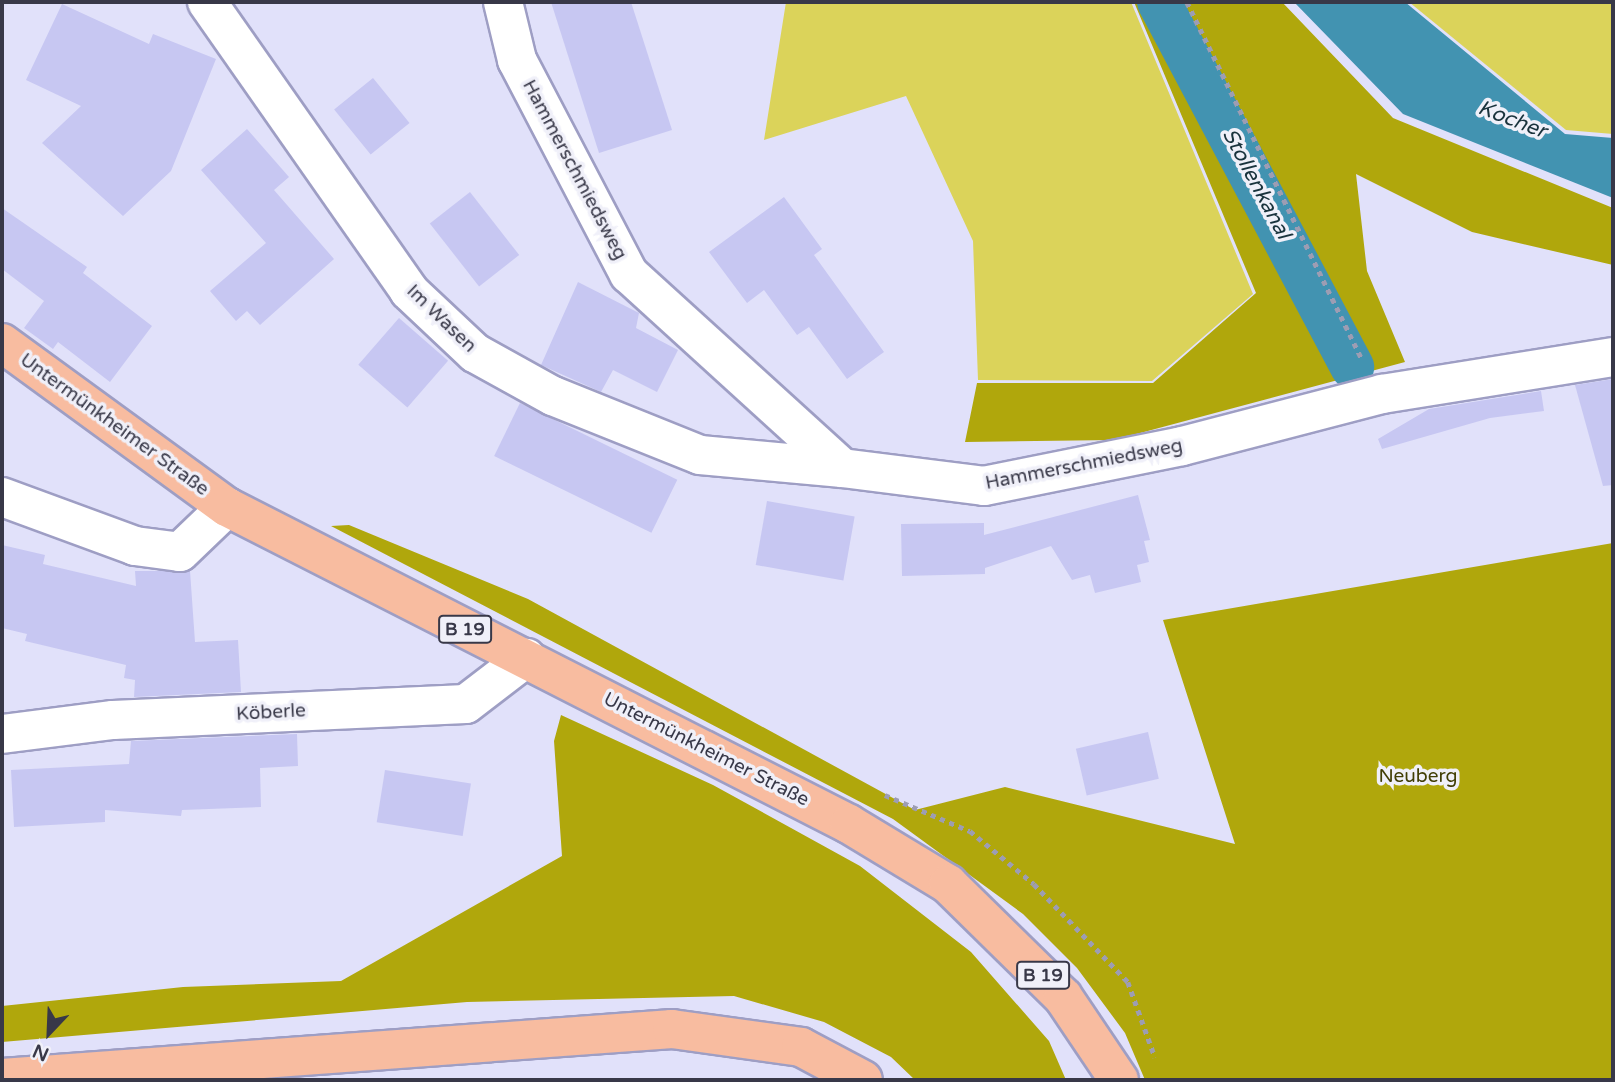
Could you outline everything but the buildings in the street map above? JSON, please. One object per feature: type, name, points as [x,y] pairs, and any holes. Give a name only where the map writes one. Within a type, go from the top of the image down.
[{"type":"main road","name":"Untermünkheimer Straße","points":[[2,343],[226,507],[849,824],[948,884],[1063,997],[1119,1080]]},
{"type":"main road","points":[[2,1078],[672,1029],[801,1047],[863,1080]]},
{"type":"street","name":"Im Wasen","points":[[206,2],[410,291],[475,353],[552,396],[700,455],[842,468]]},
{"type":"street","name":"Hammerschmiedsweg","points":[[503,2],[517,60],[629,274],[842,468],[984,486],[1182,446],[1382,394],[1613,357]]},
{"type":"street","name":"Untermünkheimer Straße","points":[[2,497],[135,546],[180,552],[226,507]]},
{"type":"street","name":"Köberle","points":[[2,734],[113,720],[466,704],[526,658]]},
{"type":"path","points":[[1186,2],[1382,394]]},
{"type":"shaded area","points":[[786,2],[1131,2],[1253,294],[1152,381],[978,380],[973,241],[906,96],[764,140]]},
{"type":"shaded area","points":[[1409,2],[1613,2],[1613,134],[1566,130]]},
{"type":"green space","points":[[1134,2],[1282,2],[1393,118],[1613,208],[1613,265],[1472,232],[1356,174],[1367,271],[1405,362],[1114,440],[965,442],[977,383],[1153,383],[1256,293]]},
{"type":"green space","name":"Neuberg","points":[[349,525],[528,599],[915,810],[1005,787],[1235,844],[1163,620],[1613,543],[1613,1080],[1145,1080],[1125,1033],[1077,968],[1023,914],[893,819],[331,526]]},
{"type":"green space","points":[[561,715],[713,785],[860,866],[971,952],[1049,1041],[1066,1080],[915,1080],[891,1057],[824,1022],[734,996],[467,1002],[2,1042],[2,1006],[183,987],[341,981],[562,856],[554,741]]},
{"type":"water","name":"Kocher","points":[[1294,2],[1405,2],[1565,134],[1613,138],[1613,198],[1403,114]]},
{"type":"waterway","name":"Stollenkanal","points":[[1159,2],[1352,367]]}]
